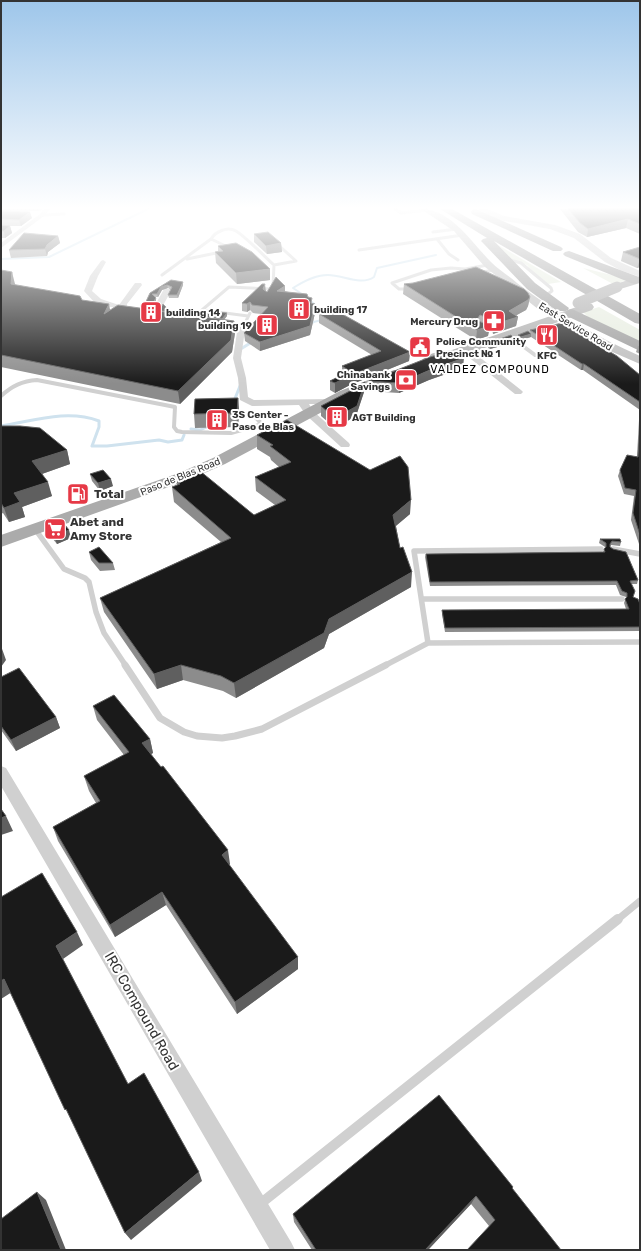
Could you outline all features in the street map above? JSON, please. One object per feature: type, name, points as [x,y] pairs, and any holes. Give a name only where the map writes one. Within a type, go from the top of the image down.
[{"type":"highway","points":[[512,267],[531,286],[568,310],[606,331],[638,358]]},
{"type":"highway","points":[[548,267],[640,320]]},
{"type":"highway","points":[[570,267],[640,307]]},
{"type":"highway","points":[[605,267],[639,280]]},
{"type":"main road","name":"East Service Road","points":[[491,268],[568,310],[588,335],[638,358]]},
{"type":"main road","points":[[420,364],[441,355],[454,354],[508,335],[622,289],[639,280]]},
{"type":"main road","points":[[441,355],[451,348],[568,310]]},
{"type":"main road","points":[[588,335],[594,331],[606,331]]},
{"type":"main road","name":"Paso de Blas Road","points":[[1,541],[185,476],[219,462],[306,407],[332,401],[405,369]]},
{"type":"street","points":[[100,267],[88,291],[98,301],[120,311],[163,319]]},
{"type":"street","points":[[622,267],[639,280]]},
{"type":"street","points":[[120,311],[126,299],[138,285]]},
{"type":"street","points":[[152,318],[167,291]]},
{"type":"street","points":[[210,325],[241,330],[237,358],[242,378],[243,398],[246,401],[252,403],[306,407],[345,445]]},
{"type":"street","points":[[465,350],[518,392]]},
{"type":"street","name":"IRC Compound Road","points":[[1,772],[282,1250]]},
{"type":"lane","points":[[162,275],[173,267]]},
{"type":"lane","points":[[241,330],[249,315],[202,310],[229,287],[270,291],[275,280],[274,267]]},
{"type":"lane","points":[[412,289],[399,289],[392,283],[431,270],[451,268],[491,268]]},
{"type":"lane","points":[[475,273],[491,268]]},
{"type":"lane","points":[[267,269],[273,272]]},
{"type":"lane","points":[[508,335],[535,355]]},
{"type":"lane","points":[[1,396],[18,382],[24,380],[37,380],[165,405],[175,407],[174,427],[177,431],[182,432],[231,433],[259,424],[260,422],[258,418],[252,414]]},
{"type":"lane","points":[[35,529],[64,569],[85,578],[89,582],[96,612],[104,633],[160,718],[172,728],[187,735],[212,738],[240,736],[262,729],[428,643],[640,642]]},
{"type":"lane","points":[[428,643],[414,551],[601,549]]},
{"type":"lane","points":[[613,549],[640,554]]},
{"type":"lane","points":[[422,599],[622,599]]},
{"type":"lane","points":[[257,1206],[640,901]]},
{"type":"shaded area","points":[[529,267],[536,267],[561,282],[548,284],[537,277]]},
{"type":"shaded area","points":[[583,268],[628,279],[615,285]]},
{"type":"shaded area","points":[[599,307],[640,330],[640,342],[588,317],[583,312]]},
{"type":"building","points":[[230,267],[268,267],[270,269],[236,273]]},
{"type":"building","points":[[477,267],[524,289],[530,297],[528,300],[509,311],[518,317],[495,324],[493,320],[480,315],[478,318],[479,321],[490,326],[477,330],[404,284]]},
{"type":"building","points":[[1,270],[12,272],[11,284],[80,296],[82,300],[109,304],[104,314],[118,305],[183,314],[187,318],[191,315],[234,321],[231,340],[178,391],[1,355]]},
{"type":"building","points":[[276,277],[285,286],[277,291],[307,294],[308,297],[312,298],[311,303],[315,304],[310,326],[260,342],[244,333],[268,307],[252,305],[250,302],[247,304],[242,303],[262,284],[265,284],[263,289],[267,292]]},
{"type":"building","points":[[171,280],[183,282],[177,295],[168,295],[172,287],[167,285],[161,287],[157,294],[152,294],[156,298],[149,309],[143,308],[150,293]]},
{"type":"building","points":[[163,304],[172,313],[159,311]]},
{"type":"building","points":[[335,310],[410,352],[351,375],[335,383],[330,381],[350,371],[342,366],[381,351],[319,314]]},
{"type":"building","points":[[209,311],[227,313],[222,319],[203,317]]},
{"type":"building","points":[[562,323],[617,356],[640,375],[640,402],[530,330]]},
{"type":"building","points":[[528,331],[531,334],[521,337],[518,335]]},
{"type":"building","points":[[511,335],[513,337],[491,344],[489,343]]},
{"type":"building","points":[[451,351],[464,358],[400,383],[369,381],[430,357]]},
{"type":"building","points":[[365,382],[357,406],[335,418],[321,406],[352,390],[351,389]]},
{"type":"building","points":[[238,398],[237,413],[194,414],[195,399]]},
{"type":"building","points":[[287,420],[370,470],[400,456],[408,467],[411,500],[393,515],[400,548],[403,547],[412,572],[329,619],[324,633],[234,683],[221,676],[181,665],[154,674],[100,598],[231,538],[172,487],[180,484],[176,481],[200,471],[254,515],[286,500],[255,477],[291,462],[270,446],[273,445],[257,435]]},
{"type":"building","points":[[1,426],[40,428],[67,450],[32,461],[48,482],[14,493],[20,502],[4,508],[1,503]]},
{"type":"building","points":[[640,427],[640,535],[633,513],[636,490],[625,488],[620,470],[627,455],[638,457]]},
{"type":"building","points":[[103,470],[111,479],[98,483],[90,474]]},
{"type":"building","points":[[60,519],[69,530],[54,536],[45,524]]},
{"type":"building","points":[[600,539],[620,539],[621,542],[612,541],[610,547],[626,552],[638,580],[630,581],[635,591],[633,597],[638,599],[640,604],[640,627],[445,628],[442,610],[629,609],[625,599],[627,597],[627,593],[622,591],[617,581],[430,582],[426,554],[605,552],[604,549],[606,547],[606,543]]},
{"type":"building","points":[[99,547],[113,563],[99,563],[89,552]]},
{"type":"building","points":[[19,668],[56,717],[11,740],[1,726],[1,677]]},
{"type":"building","points":[[114,695],[150,739],[142,743],[161,767],[163,766],[228,850],[222,855],[298,957],[235,1002],[162,892],[110,925],[53,827],[100,801],[84,776],[129,752],[93,706]]},
{"type":"building","points":[[1,809],[6,816],[1,818]]},
{"type":"building","points":[[42,873],[77,932],[56,946],[128,1084],[144,1073],[199,1172],[125,1233],[66,1109],[65,1110],[4,979],[1,981],[1,897]]},
{"type":"building","points":[[439,1095],[513,1187],[512,1188],[561,1250],[467,1250],[495,1220],[476,1196],[425,1250],[316,1250],[293,1214]]},
{"type":"building","points":[[37,1192],[61,1250],[1,1250],[1,1219]]},
{"type":"waterway","points":[[305,296],[293,288],[314,277],[334,275],[363,280],[374,277],[377,268],[380,267]]},
{"type":"waterway","points":[[312,302],[323,313],[322,320],[309,323],[313,322]]},
{"type":"waterway","points":[[239,350],[252,342]]},
{"type":"waterway","points":[[234,401],[240,386]]},
{"type":"waterway","points":[[1,426],[50,417],[75,416],[87,418],[99,421],[99,427],[92,446],[107,446],[159,440],[168,442],[182,440],[184,435]]},
{"type":"waterway","points":[[191,429],[200,430],[211,425]]},
{"type":"place","name":"building 17","points":[[299,309]]},
{"type":"place","name":"building 14","points":[[151,312]]},
{"type":"place","name":"Mercury Drug","points":[[494,321]]},
{"type":"place","name":"building 19","points":[[267,325]]},
{"type":"place","name":"KFC","points":[[547,335]]},
{"type":"place","name":"Police Community Precinct № 1","points":[[420,347]]},
{"type":"place","name":"Chinabank Savings","points":[[406,380]]},
{"type":"place","name":"AGT Building","points":[[337,417]]},
{"type":"place","name":"3S Center - Paso de Blas","points":[[217,420]]},
{"type":"place","name":"Total","points":[[78,494]]},
{"type":"place","name":"Abet and Amy Store","points":[[55,529]]},
{"type":"district","name":"VALDEZ COMPOUND","points":[[490,369]]}]
